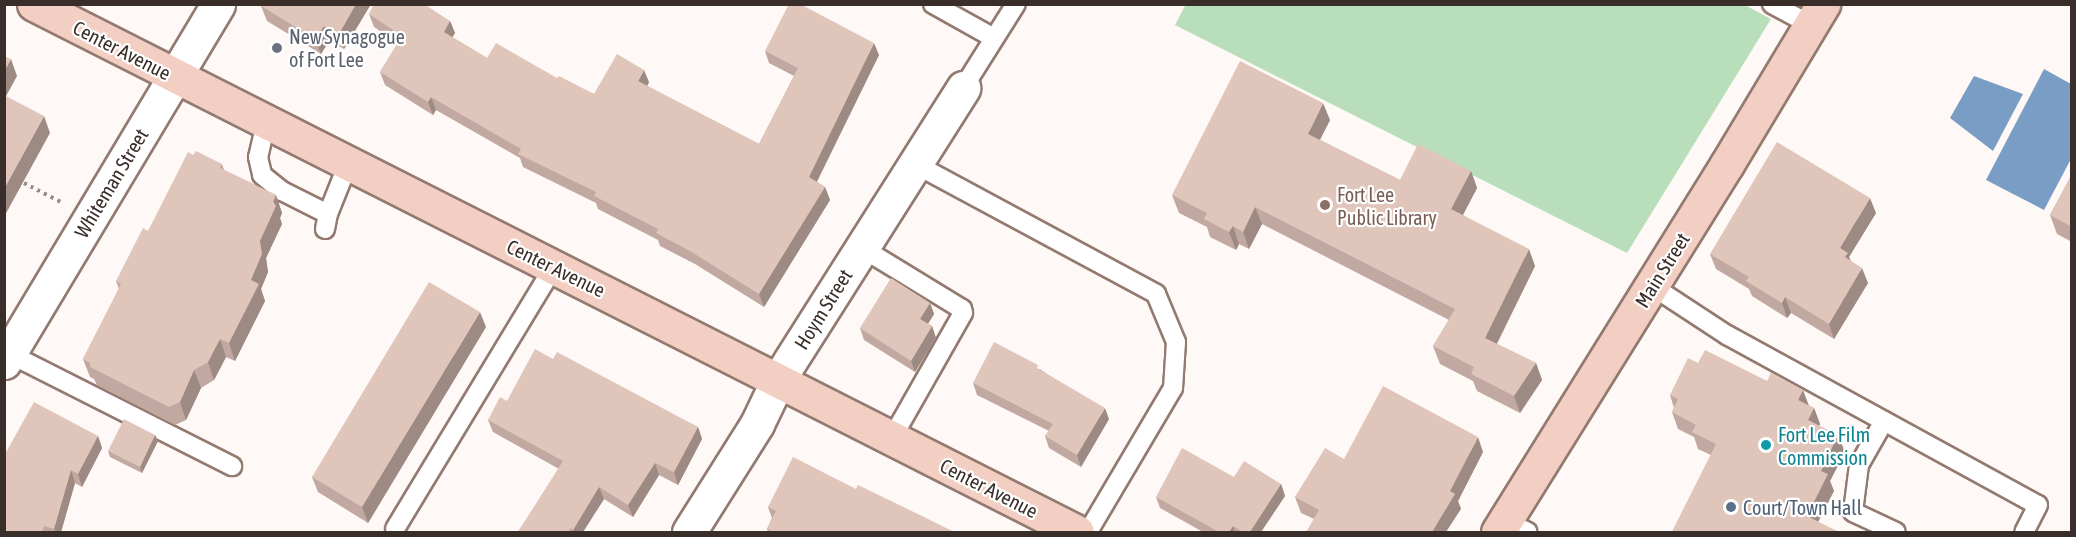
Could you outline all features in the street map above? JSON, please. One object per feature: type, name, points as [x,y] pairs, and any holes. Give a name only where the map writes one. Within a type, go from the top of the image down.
[{"type":"main road","name":"Center Avenue","points":[[34,4],[175,78],[554,266],[1077,532]]},
{"type":"main road","name":"Main Street","points":[[1510,529],[1652,286],[1817,15]]},
{"type":"street","name":"Whiteman Street","points":[[7,358],[218,4]]},
{"type":"street","name":"Hoym Street","points":[[689,532],[757,424],[778,380],[963,87]]},
{"type":"lane","points":[[933,4],[994,38]]},
{"type":"lane","points":[[963,87],[1017,4]]},
{"type":"lane","points":[[1772,4],[1817,15]]},
{"type":"lane","points":[[266,123],[258,157],[262,175],[326,222],[348,164]]},
{"type":"lane","points":[[915,164],[1156,294],[1176,342],[1173,388],[1088,532]]},
{"type":"lane","points":[[862,248],[959,306],[963,313],[892,438]]},
{"type":"lane","points":[[394,530],[554,266]]},
{"type":"lane","points":[[1652,286],[1727,335],[2038,505],[2024,532]]},
{"type":"lane","points":[[7,358],[232,466]]},
{"type":"lane","points":[[1884,421],[1859,465],[1853,512],[1896,532]]},
{"type":"path","points":[[24,183],[91,218]]},
{"type":"green space","points":[[1186,4],[1743,4],[1771,19],[1627,253],[1175,25]]},
{"type":"water","points":[[2044,69],[2071,84],[2072,157],[2044,210],[1986,180]]},
{"type":"water","points":[[1974,76],[2023,94],[1993,151],[1950,118]]},
{"type":"building","points":[[262,4],[356,4],[339,34],[324,26],[315,39],[261,6]]},
{"type":"building","points":[[374,4],[424,4],[450,21],[444,32],[487,58],[496,43],[557,78],[559,76],[594,94],[617,54],[644,70],[638,81],[759,144],[798,68],[765,51],[789,4],[800,4],[874,43],[809,177],[825,187],[759,294],[690,251],[656,233],[658,229],[594,196],[596,192],[518,154],[521,149],[431,97],[428,102],[380,72],[402,36],[369,14]]},
{"type":"building","points":[[4,56],[11,59],[4,71]]},
{"type":"building","name":"Fort Lee Public Library","points":[[1240,61],[1323,103],[1308,134],[1400,180],[1418,144],[1471,171],[1451,209],[1529,249],[1485,338],[1536,363],[1514,396],[1471,374],[1474,367],[1433,346],[1455,309],[1255,207],[1243,232],[1233,226],[1229,232],[1204,219],[1207,213],[1172,195]]},
{"type":"building","points":[[4,95],[44,116],[4,189]]},
{"type":"building","points":[[1777,142],[1870,198],[1840,248],[1848,253],[1845,257],[1862,268],[1829,324],[1785,297],[1782,303],[1746,281],[1749,277],[1710,254]]},
{"type":"building","points":[[196,151],[222,164],[220,168],[276,195],[273,201],[276,206],[260,241],[262,254],[251,280],[259,284],[229,343],[220,339],[208,362],[194,370],[180,402],[169,407],[90,367],[90,363],[83,359],[121,284],[116,281],[143,228],[148,231],[188,152],[193,155]]},
{"type":"building","points":[[2072,174],[2072,227],[2050,215]]},
{"type":"building","points":[[891,278],[930,303],[920,319],[932,326],[911,361],[860,328]]},
{"type":"building","points":[[429,282],[480,312],[362,507],[312,477]]},
{"type":"building","points":[[994,342],[1038,365],[1037,368],[1105,408],[1077,455],[1045,436],[1053,424],[973,383]]},
{"type":"building","points":[[535,349],[553,359],[557,352],[698,427],[674,472],[655,463],[628,505],[599,487],[573,530],[571,528],[568,532],[518,532],[563,461],[488,420],[500,397],[507,401]]},
{"type":"building","points":[[1705,350],[1767,381],[1771,373],[1803,390],[1798,400],[1814,408],[1808,420],[1838,435],[1821,471],[1828,474],[1807,516],[1839,532],[1672,532],[1716,444],[1692,432],[1696,425],[1672,412],[1678,399],[1670,395],[1688,358],[1698,363]]},
{"type":"building","points":[[1383,386],[1478,437],[1450,491],[1455,494],[1432,532],[1306,532],[1319,510],[1295,497],[1325,448],[1344,459]]},
{"type":"building","points":[[34,402],[98,436],[78,474],[71,470],[54,529],[44,526],[42,532],[4,532],[4,456]]},
{"type":"building","points":[[124,419],[155,435],[140,467],[108,451]]},
{"type":"building","points":[[1182,448],[1234,477],[1244,461],[1281,484],[1250,532],[1243,532],[1233,526],[1229,532],[1219,532],[1156,497]]},
{"type":"building","points":[[793,457],[856,489],[858,485],[954,532],[774,532],[767,529],[776,511],[768,507]]},
{"type":"place","name":"New Synagogue of Fort Lee","points":[[277,48]]},
{"type":"place","name":"Fort Lee Public Library","points":[[1325,205]]},
{"type":"place","name":"Fort Lee Film Commission","points":[[1766,445]]},
{"type":"place","name":"Court/Town Hall","points":[[1731,507]]}]
